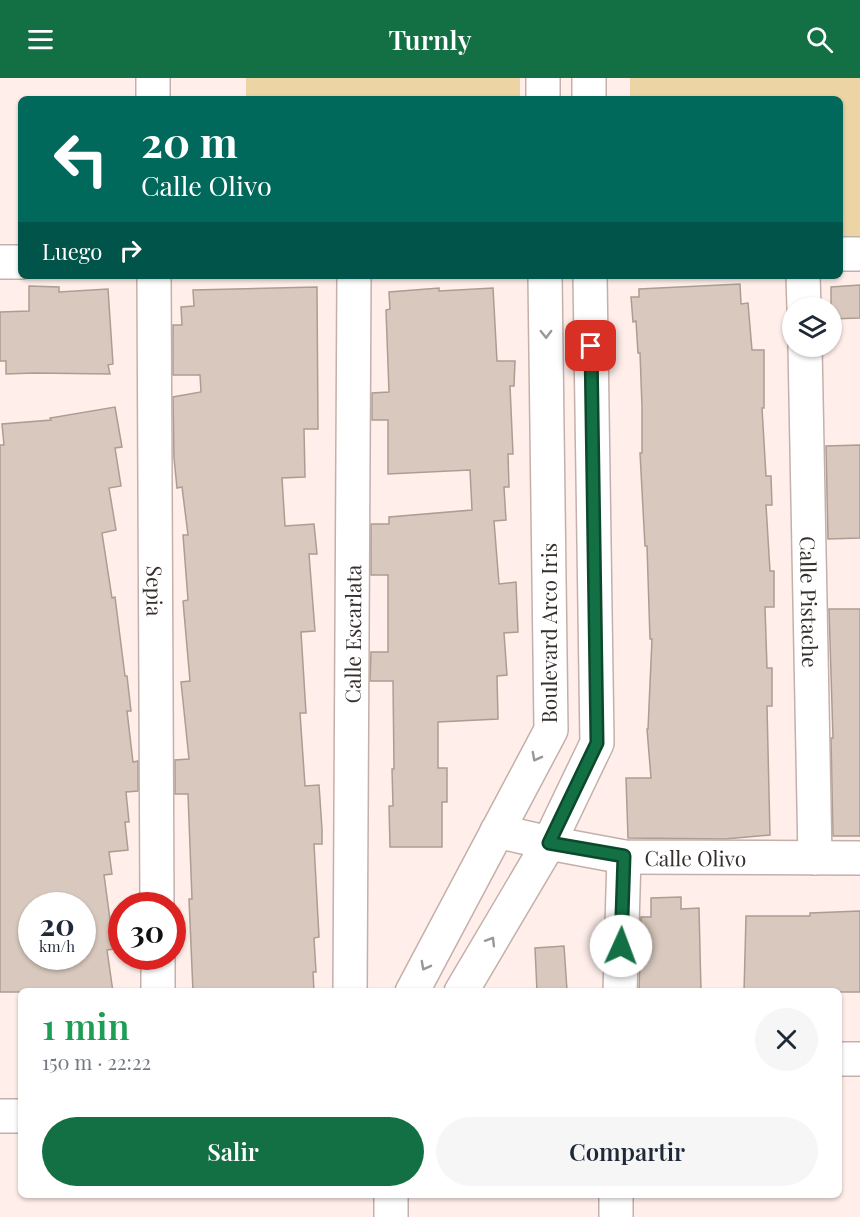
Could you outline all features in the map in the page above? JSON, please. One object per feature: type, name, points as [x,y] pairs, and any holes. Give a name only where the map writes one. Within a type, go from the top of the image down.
[{"type":"street","points":[[153,78],[153,96]]},
{"type":"street","points":[[543,78],[543,96]]},
{"type":"street","points":[[589,78],[589,96]]},
{"type":"street","points":[[843,254],[860,254]]},
{"type":"street","points":[[0,262],[18,262]]},
{"type":"street","name":"Sepia","points":[[154,279],[157,892]]},
{"type":"street","name":"Calle Escarlata","points":[[350,988],[354,279]]},
{"type":"street","name":"Boulevard Arco Iris","points":[[414,988],[550,730],[546,279]]},
{"type":"street","points":[[463,988],[549,843],[597,743],[590,279]]},
{"type":"street","points":[[803,279],[804,297]]},
{"type":"street","name":"Calle Pistache","points":[[805,357],[815,858]]},
{"type":"street","name":"Calle Olivo","points":[[497,831],[624,856],[860,858]]},
{"type":"street","points":[[620,988],[624,856]]},
{"type":"street","points":[[158,970],[158,988]]},
{"type":"street","points":[[842,1059],[860,1059]]},
{"type":"street","points":[[0,1116],[18,1116]]},
{"type":"street","points":[[391,1198],[391,1217]]},
{"type":"street","points":[[616,1198],[616,1217]]},
{"type":"shaded area","points":[[246,78],[520,78],[520,96],[246,96]]},
{"type":"shaded area","points":[[630,78],[860,78],[860,240],[843,241],[843,96],[630,96]]},
{"type":"building","points":[[740,284],[741,304],[748,303],[752,350],[764,350],[764,408],[762,408],[766,476],[771,476],[772,505],[766,505],[770,571],[774,571],[774,607],[765,607],[767,668],[772,668],[772,706],[767,706],[770,835],[725,839],[628,838],[626,778],[651,778],[647,729],[652,639],[650,639],[647,546],[645,546],[640,453],[642,453],[642,407],[640,353],[638,353],[636,321],[633,322],[631,297],[639,297],[639,289]]},
{"type":"building","points":[[860,285],[860,318],[842,319],[842,297],[831,297],[831,287]]},
{"type":"building","points":[[29,286],[59,287],[59,292],[108,289],[113,364],[108,365],[110,374],[6,374],[6,361],[0,361],[0,312],[29,311]]},
{"type":"building","points":[[317,287],[318,429],[304,429],[305,477],[282,478],[285,526],[314,524],[317,554],[309,554],[315,631],[301,632],[306,713],[300,713],[305,786],[319,785],[322,829],[322,844],[314,844],[319,937],[314,938],[316,972],[313,972],[314,988],[193,988],[188,794],[175,794],[175,760],[189,759],[181,682],[190,681],[183,601],[188,600],[183,535],[188,535],[182,487],[177,488],[173,397],[201,392],[200,375],[173,375],[173,325],[182,325],[181,307],[194,306],[193,290]]},
{"type":"building","points":[[439,288],[439,291],[493,288],[497,361],[515,361],[514,386],[510,386],[513,454],[508,454],[509,487],[504,487],[506,520],[494,521],[499,584],[516,582],[518,632],[504,633],[507,675],[497,676],[498,719],[438,722],[438,768],[447,768],[447,802],[442,802],[442,847],[390,847],[389,806],[393,806],[392,769],[394,769],[393,681],[370,681],[371,652],[388,652],[388,575],[371,575],[371,524],[389,524],[389,517],[472,510],[470,470],[388,474],[388,420],[372,420],[372,393],[389,392],[386,310],[390,309],[389,292]]},
{"type":"building","points":[[115,407],[122,447],[115,448],[121,486],[109,488],[116,530],[102,533],[112,598],[115,597],[125,676],[127,676],[131,711],[127,711],[133,762],[138,761],[138,791],[126,792],[129,822],[125,822],[128,850],[109,852],[112,874],[104,875],[108,905],[108,970],[110,970],[112,988],[18,988],[18,992],[0,992],[0,445],[4,445],[2,424],[51,420],[50,418]]},
{"type":"building","points":[[860,445],[860,538],[828,539],[826,446]]},
{"type":"building","points":[[829,609],[860,609],[860,836],[833,836]]},
{"type":"building","points":[[681,897],[681,909],[699,908],[701,988],[639,988],[641,917],[651,917],[651,898]]},
{"type":"building","points":[[860,911],[860,992],[842,992],[842,988],[744,988],[746,916],[810,916],[810,913]]},
{"type":"building","points":[[564,946],[567,988],[537,988],[535,948]]},
{"type":"route","points":[[591,346],[597,743],[549,843],[624,856],[621,946]]}]
